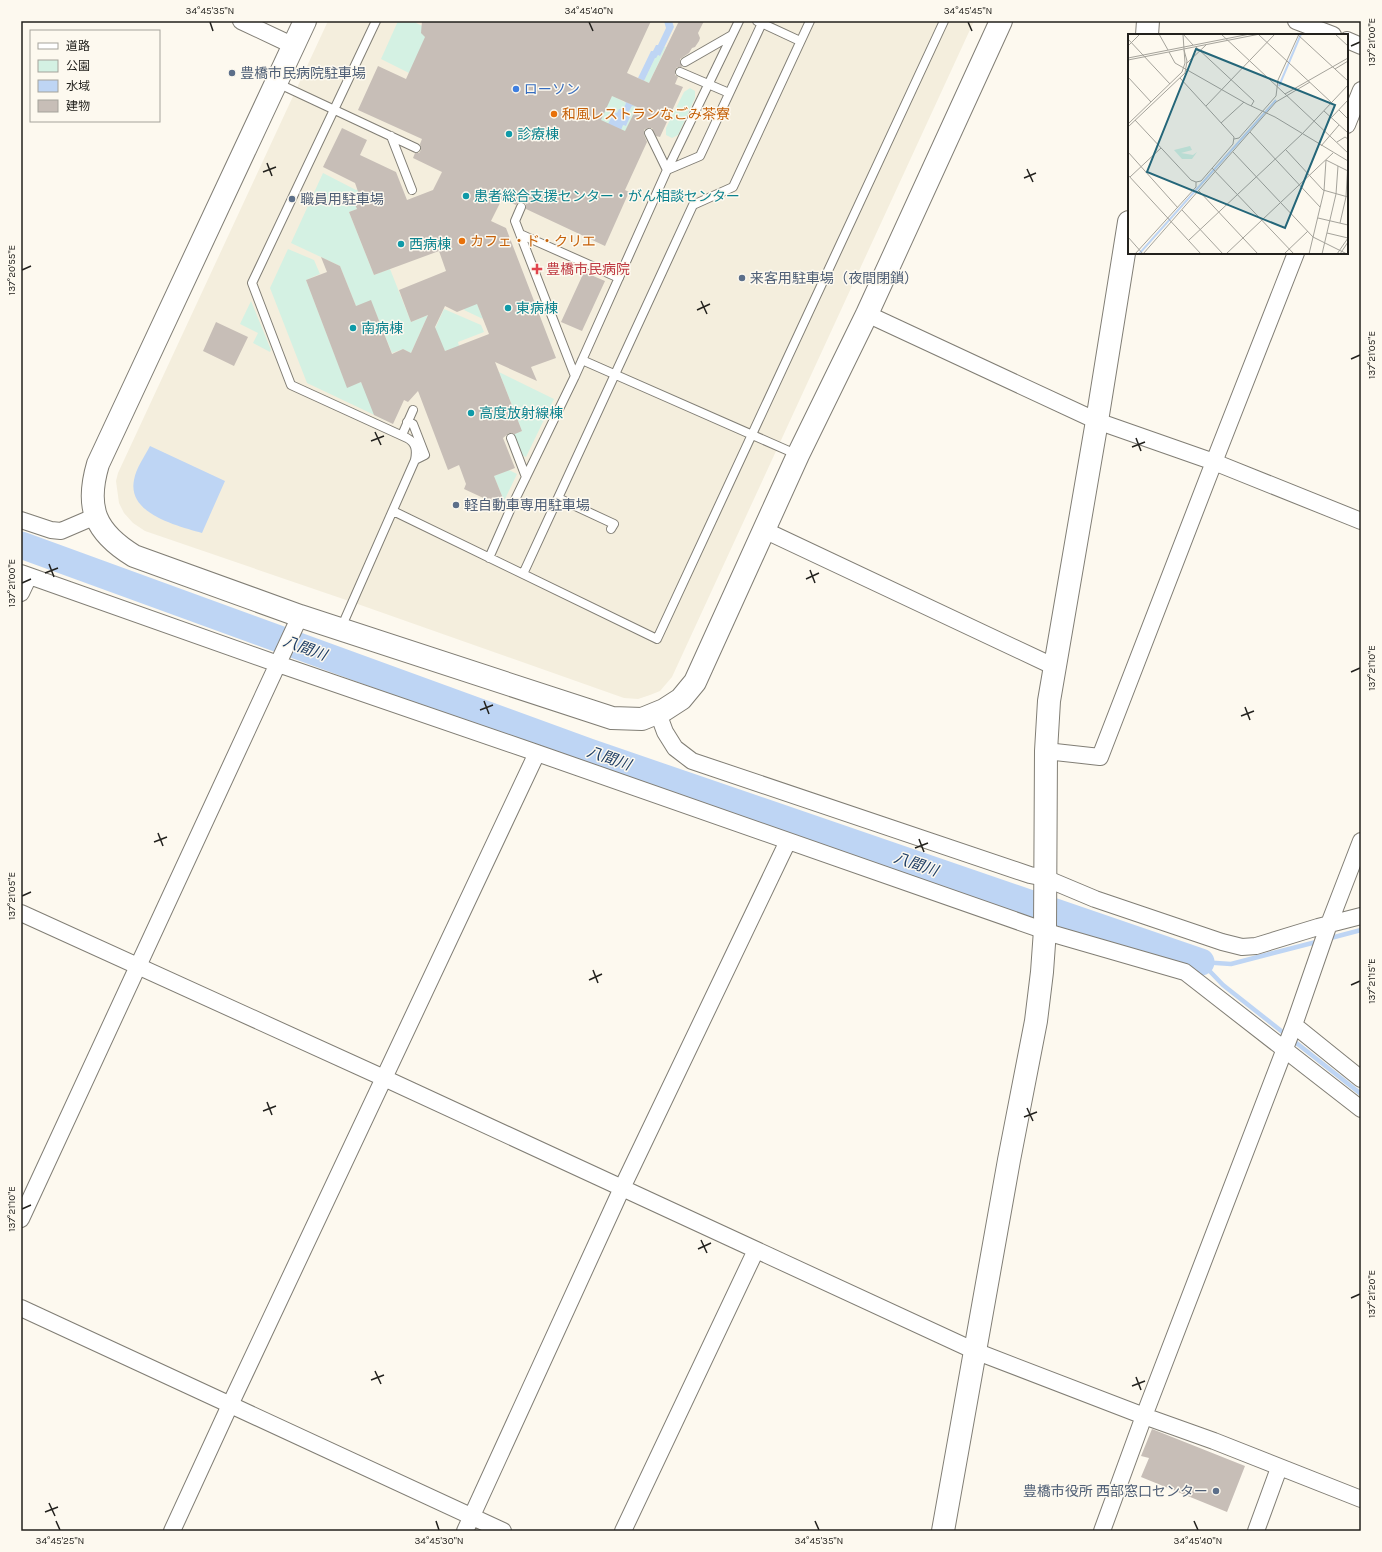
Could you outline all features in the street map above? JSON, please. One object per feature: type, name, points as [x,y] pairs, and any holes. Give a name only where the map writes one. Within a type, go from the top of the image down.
[{"type":"street","points":[[241,21],[294,46]]},
{"type":"street","points":[[305,21],[98,464],[93,481],[92,496],[96,516],[105,533],[118,546],[134,556],[298,621],[341,628],[612,718],[642,719],[658,713],[681,700],[695,682],[798,456],[866,314],[1001,21]]},
{"type":"street","points":[[1147,34],[1148,21]]},
{"type":"street","points":[[1296,21],[1330,34]]},
{"type":"street","points":[[1348,40],[1361,46]]},
{"type":"street","points":[[1348,122],[1361,90]]},
{"type":"street","points":[[943,1531],[1036,1021],[1045,930],[1046,751],[1049,701],[1128,228]]},
{"type":"street","points":[[1046,751],[1100,756],[1296,254]]},
{"type":"street","points":[[866,314],[1097,420],[1214,462],[1361,521]]},
{"type":"street","points":[[21,520],[51,530],[61,531],[96,516]]},
{"type":"street","points":[[764,530],[1055,667]]},
{"type":"street","points":[[21,593],[25,575],[279,661],[537,753],[1045,930],[1186,972],[1361,1109]]},
{"type":"street","points":[[21,1219],[298,621]]},
{"type":"street","points":[[658,713],[665,732],[675,748],[692,761],[1030,875],[1222,942],[1242,947],[1256,946],[1328,924],[1361,916]]},
{"type":"street","points":[[172,1531],[537,753]]},
{"type":"street","points":[[465,1531],[622,1188],[788,841]]},
{"type":"street","points":[[1102,1531],[1144,1416],[1294,1025],[1328,924],[1361,841]]},
{"type":"street","points":[[21,913],[384,1078],[975,1351],[1144,1416],[1214,1441],[1279,1468],[1361,1499]]},
{"type":"street","points":[[1294,1025],[1361,1079]]},
{"type":"street","points":[[623,1531],[756,1250]]},
{"type":"street","points":[[21,1308],[503,1531]]},
{"type":"street","points":[[1256,1531],[1279,1468]]},
{"type":"lane","points":[[341,628],[415,460],[417,451],[413,441],[291,385],[252,283],[376,21]]},
{"type":"lane","points":[[489,558],[575,376],[667,170],[739,21]]},
{"type":"lane","points":[[523,574],[693,205],[733,187],[810,21]]},
{"type":"lane","points":[[393,511],[657,639],[944,21]]},
{"type":"lane","points":[[667,170],[700,156],[761,22],[800,41]]},
{"type":"lane","points":[[685,62],[732,35]]},
{"type":"lane","points":[[680,72],[729,94]]},
{"type":"lane","points":[[276,82],[416,148]]},
{"type":"lane","points":[[649,133],[667,170]]},
{"type":"lane","points":[[391,136],[412,190]]},
{"type":"lane","points":[[521,207],[515,221],[575,376]]},
{"type":"lane","points":[[520,234],[619,278]]},
{"type":"lane","points":[[582,360],[798,456]]},
{"type":"lane","points":[[402,436],[413,410]]},
{"type":"lane","points":[[407,422],[413,424],[426,455],[415,460]]},
{"type":"lane","points":[[511,438],[526,477]]},
{"type":"lane","points":[[558,498],[614,524],[611,529]]},
{"type":"shaded area","name":"豊橋市民病院","points":[[328,21],[974,21],[672,677],[660,691],[638,699],[624,698],[145,531],[133,523],[124,513],[119,503],[116,481],[118,473]]},
{"type":"green space","points":[[398,21],[417,21],[416,23],[427,28],[426,36],[409,73],[381,59]]},
{"type":"green space","points":[[664,47],[666,47],[649,83],[644,81],[655,58],[658,55],[660,56]]},
{"type":"green space","points":[[690,88],[695,91],[695,98],[678,135],[672,138],[666,135],[666,128],[684,92]]},
{"type":"green space","points":[[613,96],[626,103],[623,125],[626,126],[631,115],[628,113],[632,105],[637,108],[617,148],[601,120],[603,115],[598,113],[608,98]]},
{"type":"green space","points":[[323,173],[356,190],[359,189],[361,200],[354,202],[357,209],[349,212],[374,275],[390,269],[411,322],[428,315],[411,353],[403,349],[392,353],[371,301],[356,306],[340,266],[291,243]]},
{"type":"green space","points":[[288,249],[314,260],[320,274],[306,280],[347,387],[361,382],[385,420],[307,383],[270,288]]},
{"type":"green space","points":[[471,295],[474,296],[483,319],[464,310]]},
{"type":"green space","points":[[251,301],[271,350],[270,352],[253,343],[258,333],[240,324]]},
{"type":"green space","points":[[444,309],[481,325],[484,332],[458,342],[459,346],[445,351],[433,333]]},
{"type":"green space","points":[[499,372],[554,399],[526,457],[522,455],[514,434],[522,431]]},
{"type":"green space","points":[[509,470],[517,474],[504,501],[494,476]]},
{"type":"water","points":[[664,21],[672,21],[674,27],[660,56],[658,55],[655,58],[644,81],[638,78],[651,51],[653,51],[656,45],[658,45],[666,28]]},
{"type":"water","points":[[624,101],[637,107],[632,106],[628,113],[631,115],[626,126],[623,125],[621,130],[608,124],[614,112],[617,113],[619,109],[623,110],[626,103]]},
{"type":"water","points":[[150,446],[225,481],[202,533],[180,527],[156,517],[138,502],[134,492],[134,480]]},
{"type":"building","points":[[422,21],[651,21],[627,73],[649,83],[679,21],[704,21],[698,33],[700,38],[699,41],[689,53],[680,59],[682,67],[677,67],[675,70],[675,75],[678,77],[675,84],[683,87],[660,137],[656,136],[652,128],[647,128],[644,130],[644,135],[647,142],[625,190],[629,192],[605,246],[526,209],[526,204],[523,202],[518,202],[516,205],[502,199],[491,221],[506,228],[556,358],[531,367],[537,381],[495,362],[522,431],[515,434],[509,433],[503,438],[515,468],[494,476],[506,506],[505,508],[464,489],[466,484],[459,465],[448,470],[418,391],[408,402],[404,400],[393,424],[374,415],[361,382],[347,388],[306,280],[327,272],[321,257],[340,266],[356,306],[371,300],[392,354],[403,349],[411,353],[428,315],[411,322],[399,290],[446,271],[439,251],[374,275],[349,212],[357,209],[354,202],[361,200],[355,183],[323,167],[342,128],[367,140],[360,155],[396,172],[407,200],[433,190],[442,172],[413,158],[415,153],[419,153],[421,150],[420,144],[422,139],[358,110],[378,66],[406,79],[425,37],[421,33]],"holes":[[[612,96],[637,107],[625,131],[601,120]],[[477,304],[489,334],[445,351],[435,327],[445,306],[457,312]]]},
{"type":"building","points":[[584,272],[605,281],[582,331],[561,322]]},
{"type":"building","points":[[216,322],[248,337],[234,366],[203,351]]},
{"type":"building","points":[[1152,1429],[1245,1466],[1227,1512],[1141,1477],[1149,1458],[1141,1456]]},
{"type":"waterway","name":"八間川","points":[[21,545],[589,752],[1201,962]]},
{"type":"waterway","points":[[1327,939],[1361,930]]},
{"type":"waterway","points":[[1201,962],[1231,964],[1320,941]]},
{"type":"waterway","points":[[1201,962],[1223,985],[1361,1094]]},
{"type":"place","name":"豊橋市民病院駐車場","points":[[232,73]]},
{"type":"place","name":"ローソン","points":[[516,89]]},
{"type":"place","name":"和風レストランなごみ茶寮","points":[[554,114]]},
{"type":"place","name":"診療棟","points":[[509,134]]},
{"type":"place","name":"患者総合支援センター・がん相談センター","points":[[466,196]]},
{"type":"place","name":"職員用駐車場","points":[[292,199]]},
{"type":"place","name":"カフェ・ド・クリエ","points":[[462,241]]},
{"type":"place","name":"西病棟","points":[[401,244]]},
{"type":"place","name":"豊橋市民病院","points":[[537,269]]},
{"type":"place","name":"来客用駐車場（夜間閉鎖）","points":[[742,278]]},
{"type":"place","name":"東病棟","points":[[508,308]]},
{"type":"place","name":"南病棟","points":[[353,328]]},
{"type":"place","name":"高度放射線棟","points":[[471,413]]},
{"type":"place","name":"軽自動車専用駐車場","points":[[456,505]]},
{"type":"place","name":"豊橋市役所 西部窓口センター","points":[[1216,1491]]}]
